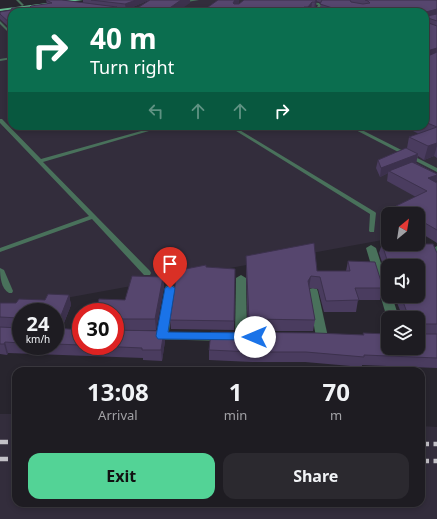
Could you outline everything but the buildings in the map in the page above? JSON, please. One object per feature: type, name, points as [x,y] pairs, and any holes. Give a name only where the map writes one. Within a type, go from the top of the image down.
[{"type":"main road","points":[[0,9],[68,0]]},
{"type":"main road","points":[[8,8],[82,1]]},
{"type":"street","points":[[371,248],[391,311]]},
{"type":"street","points":[[241,278],[241,337]]},
{"type":"street","points":[[162,336],[170,288]]},
{"type":"street","points":[[313,292],[322,337]]},
{"type":"street","points":[[138,336],[256,337]]},
{"type":"street","points":[[308,337],[337,337]]},
{"type":"lane","points":[[16,0],[23,5]]},
{"type":"lane","points":[[176,3],[198,0]]},
{"type":"lane","points":[[293,0],[319,4],[319,8]]},
{"type":"lane","points":[[52,3],[76,6]]},
{"type":"lane","points":[[0,22],[8,30]]},
{"type":"lane","points":[[0,27],[8,26]]},
{"type":"lane","points":[[8,130],[40,161],[146,273]]},
{"type":"lane","points":[[40,161],[150,130]]},
{"type":"lane","points":[[237,130],[373,213],[372,231]]},
{"type":"lane","points":[[358,130],[437,170]]},
{"type":"lane","points":[[0,250],[93,217]]},
{"type":"lane","points":[[0,270],[9,291]]},
{"type":"shaded area","points":[[105,0],[437,0],[437,242],[425,236],[425,207],[381,207],[381,240],[38,303],[12,303],[12,308],[0,310],[0,13],[8,12],[8,130],[429,130],[429,8],[40,8]]},
{"type":"shaded area","points":[[0,414],[12,414],[12,507],[425,507],[425,426],[437,427],[437,519],[0,519]]},
{"type":"railway","points":[[0,442],[12,442]]},
{"type":"railway","points":[[425,444],[437,444]]},
{"type":"railway","points":[[0,459],[12,459]]},
{"type":"railway","points":[[425,461],[437,461]]},
{"type":"route","points":[[170,288],[162,336],[255,337]]}]
